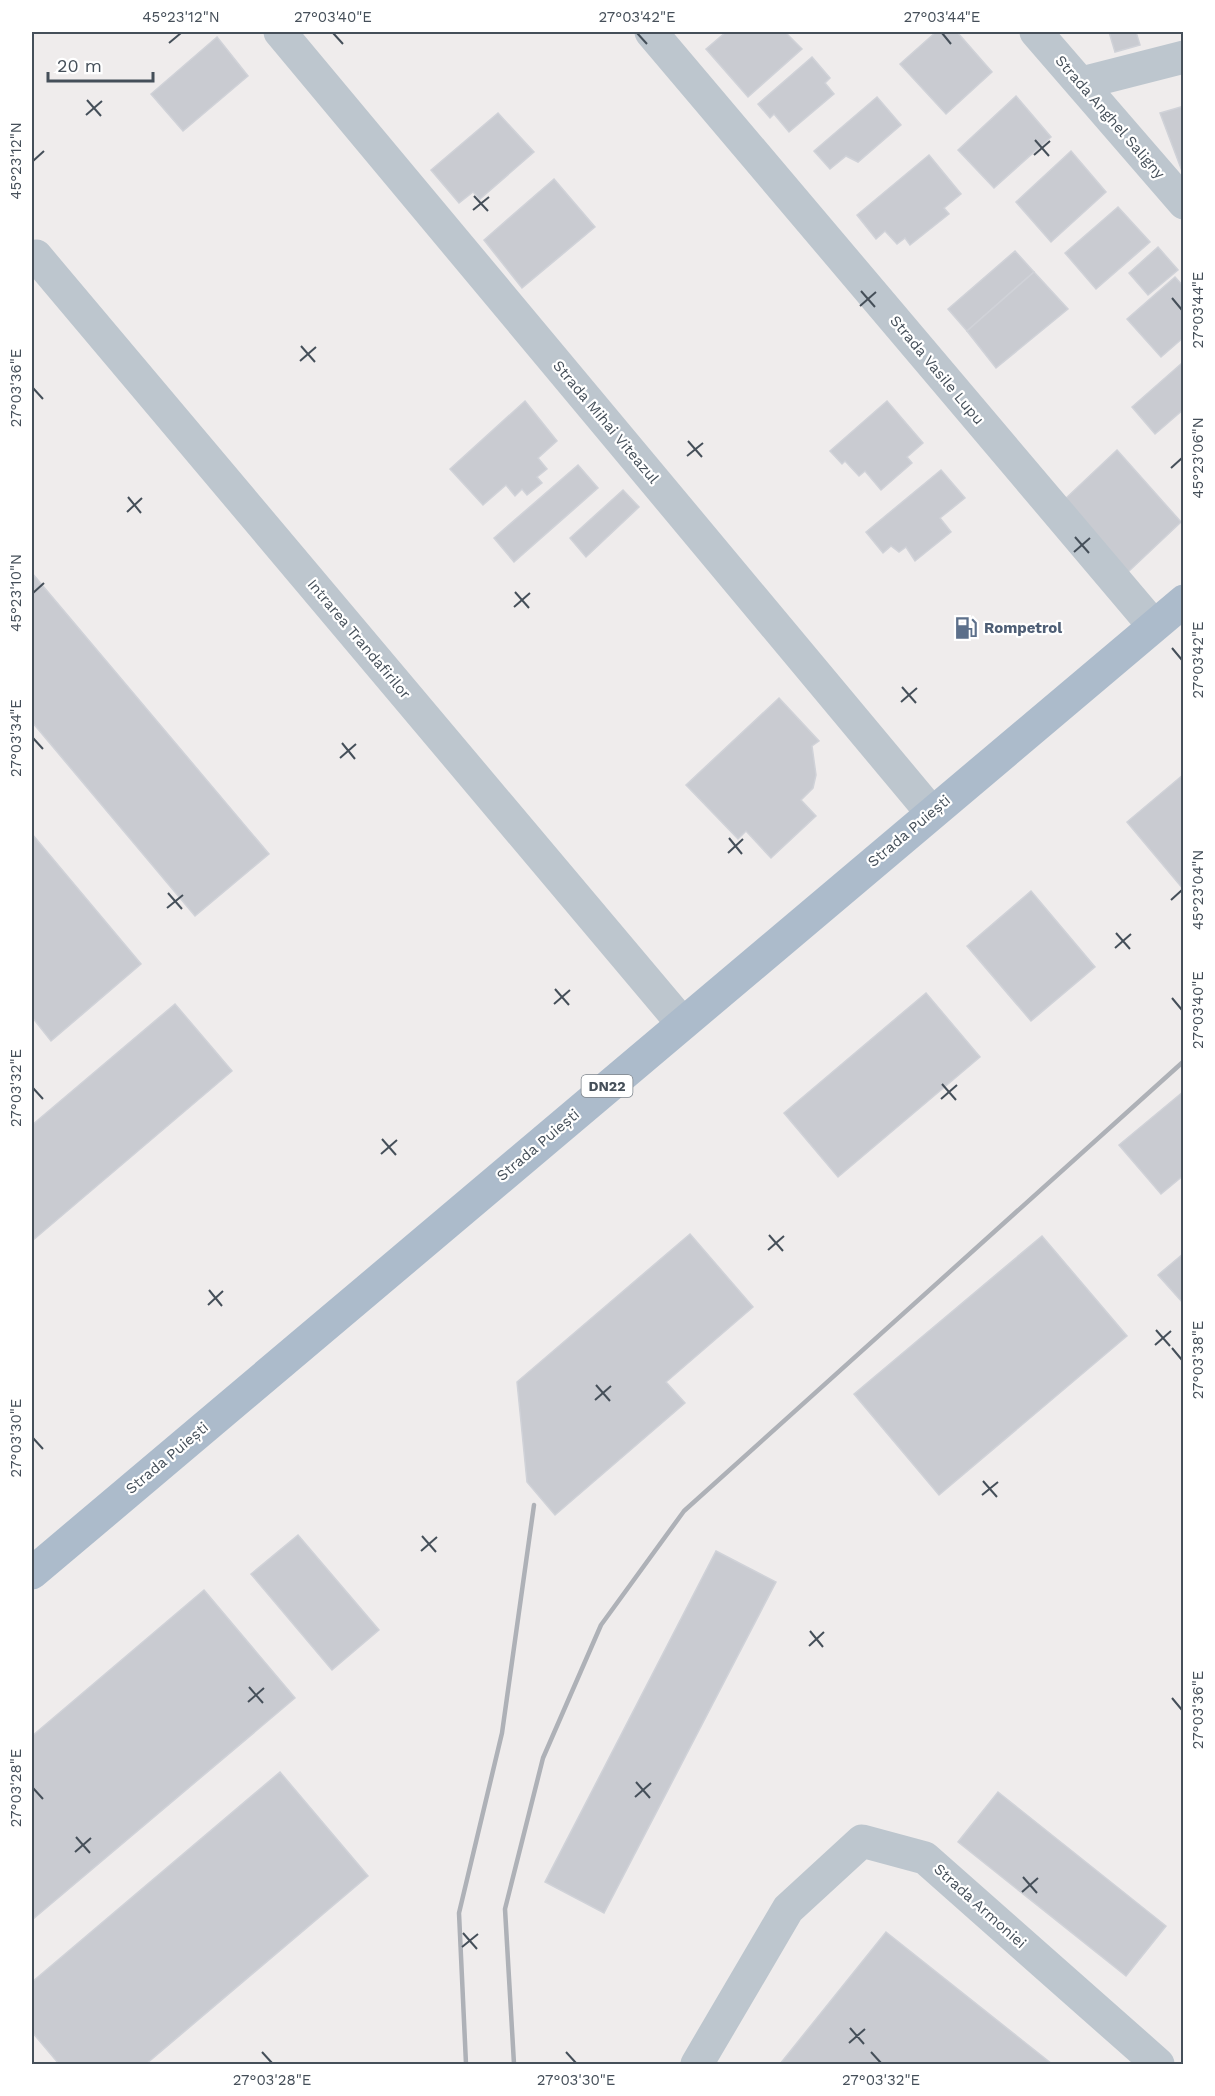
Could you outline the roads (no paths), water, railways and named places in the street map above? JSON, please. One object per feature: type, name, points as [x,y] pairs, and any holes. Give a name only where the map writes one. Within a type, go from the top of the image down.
[{"type":"main road","name":"Strada Puiești","points":[[32,1573],[931,812],[1184,601]]},
{"type":"street","name":"Strada Mihai Viteazul","points":[[280,32],[931,812]]},
{"type":"street","name":"Strada Vasile Lupu","points":[[651,32],[1153,625]]},
{"type":"street","name":"Strada Anghel Saligny","points":[[1036,32],[1184,203]]},
{"type":"street","points":[[1082,83],[1184,57]]},
{"type":"street","name":"Intrarea Trandafirilor","points":[[36,256],[682,1023]]},
{"type":"street","name":"Strada Armoniei","points":[[697,2064],[788,1909],[862,1841],[925,1858],[1158,2064]]},
{"type":"railway","points":[[514,2064],[505,1909],[543,1758],[601,1625],[684,1511],[1184,1061]]},
{"type":"railway","points":[[466,2064],[459,1913],[502,1733],[534,1505]]},
{"type":"place","name":"Rompetrol","points":[[966,628]]}]
